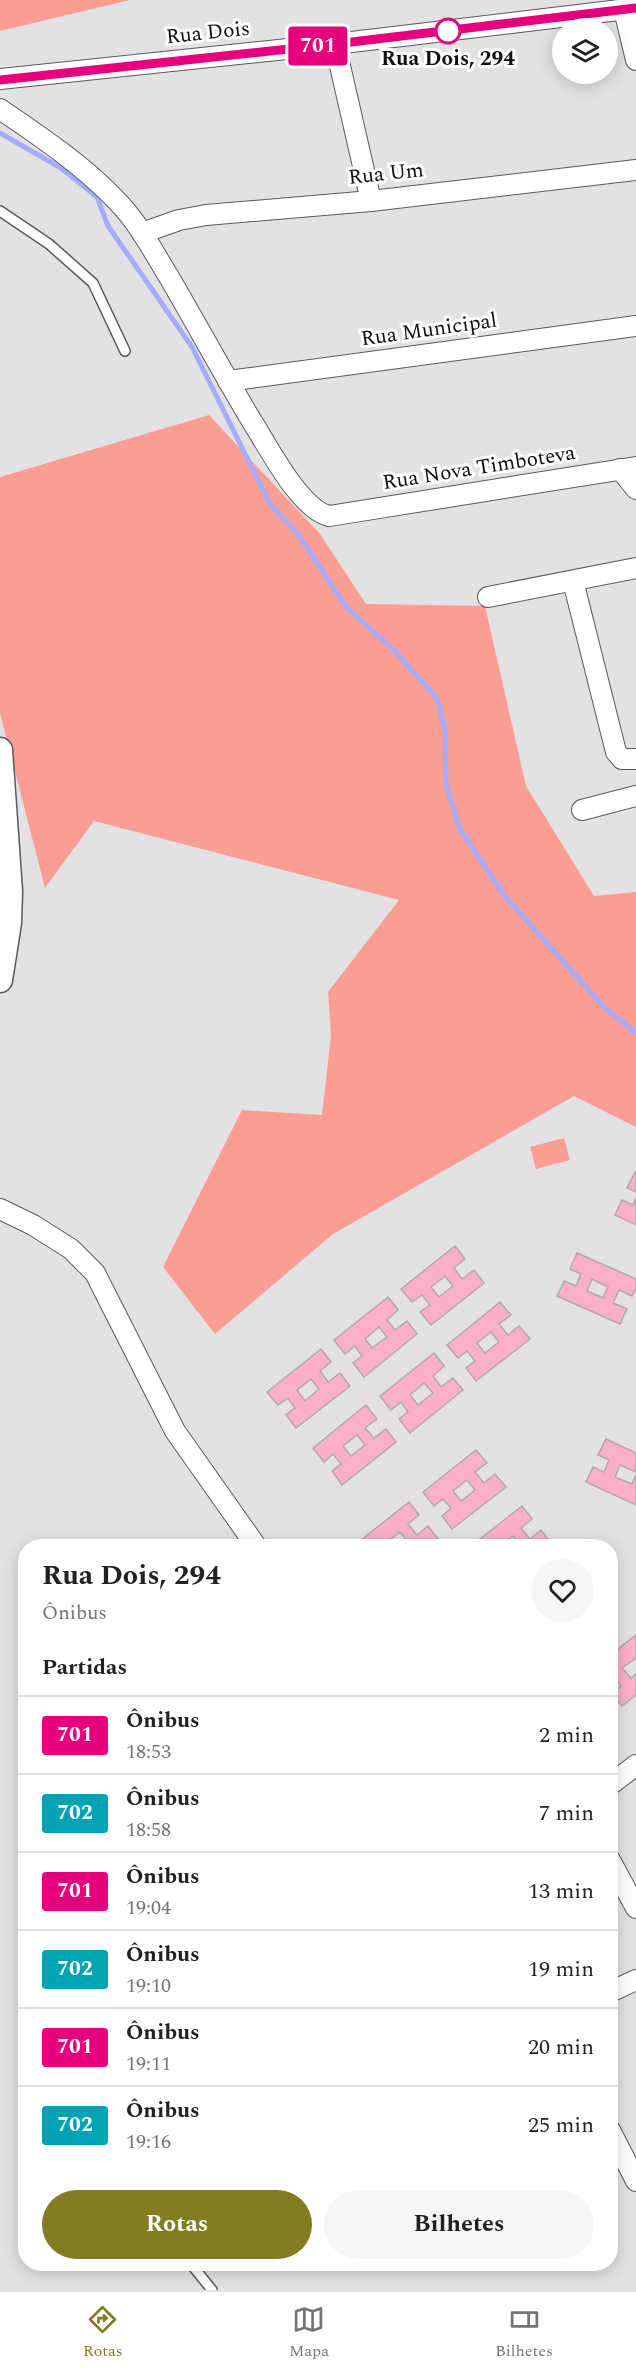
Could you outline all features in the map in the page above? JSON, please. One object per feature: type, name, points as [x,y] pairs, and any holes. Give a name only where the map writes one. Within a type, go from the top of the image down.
[{"type":"street","name":"Rua Dois","points":[[0,80],[630,9]]},
{"type":"street","points":[[630,9],[636,60]]},
{"type":"street","points":[[335,44],[371,201]]},
{"type":"street","points":[[0,109],[53,145],[94,178],[119,203],[142,232],[228,381]]},
{"type":"street","name":"Rua Um","points":[[142,232],[179,220],[206,215],[371,201],[636,170]]},
{"type":"street","name":"Rua Municipal","points":[[228,381],[636,326]]},
{"type":"street","name":"Rua Nova Timboteva","points":[[228,381],[288,477],[314,510],[329,516],[628,468]]},
{"type":"street","points":[[628,468],[636,489]]},
{"type":"street","points":[[488,597],[636,568]]},
{"type":"street","points":[[573,581],[616,752],[622,759],[636,759]]},
{"type":"street","points":[[0,750],[10,891],[9,923],[0,980]]},
{"type":"street","points":[[582,810],[636,796]]},
{"type":"street","points":[[0,1209],[33,1225],[71,1249],[95,1273],[175,1431],[251,1539]]},
{"type":"street","points":[[618,1779],[636,1765]]},
{"type":"street","points":[[618,1875],[636,1908]]},
{"type":"street","points":[[618,1988],[636,1980]]},
{"type":"street","points":[[618,2141],[631,2158],[636,2181]]},
{"type":"lane","points":[[0,211],[49,244],[93,283],[125,351]]},
{"type":"lane","points":[[197,2271],[212,2290]]},
{"type":"shaded area","points":[[0,0],[130,0],[0,31]]},
{"type":"shaded area","points":[[209,415],[320,534],[366,604],[485,606],[526,786],[594,896],[636,892],[636,1127],[574,1096],[333,1234],[215,1334],[163,1267],[242,1110],[322,1115],[331,1035],[328,992],[399,900],[94,821],[45,888],[0,713],[0,477]]},
{"type":"shaded area","points":[[564,1138],[570,1160],[536,1169],[530,1147]]},
{"type":"building","points":[[636,1173],[636,1192],[627,1188]]},
{"type":"building","points":[[636,1198],[636,1225],[615,1215],[622,1200],[633,1205]]},
{"type":"building","points":[[455,1246],[465,1259],[454,1268],[462,1279],[474,1270],[484,1283],[431,1325],[420,1312],[430,1305],[422,1295],[412,1302],[401,1289]],"holes":[[[445,1276],[453,1286],[439,1297],[431,1287]]]},
{"type":"building","points":[[577,1253],[636,1279],[636,1288],[632,1296],[619,1290],[613,1303],[627,1309],[620,1324],[557,1296],[564,1281],[576,1286],[581,1274],[570,1269]],"holes":[[[592,1279],[608,1287],[603,1298],[587,1291]]]},
{"type":"building","points":[[388,1297],[398,1310],[387,1320],[395,1330],[407,1321],[417,1334],[364,1377],[353,1363],[362,1356],[355,1346],[345,1354],[334,1340]],"holes":[[[379,1327],[387,1337],[372,1348],[365,1339]]]},
{"type":"building","points":[[500,1302],[511,1315],[499,1324],[508,1335],[519,1326],[530,1339],[476,1381],[466,1368],[475,1361],[467,1351],[458,1358],[447,1345]],"holes":[[[491,1332],[499,1342],[485,1353],[477,1343]]]},
{"type":"building","points":[[321,1349],[331,1362],[320,1371],[328,1382],[340,1373],[350,1386],[296,1428],[286,1415],[295,1408],[288,1398],[278,1405],[267,1392]],"holes":[[[311,1379],[319,1389],[305,1401],[297,1390]]]},
{"type":"building","points":[[434,1353],[444,1366],[433,1376],[441,1387],[453,1378],[463,1390],[410,1433],[399,1419],[408,1412],[401,1402],[391,1410],[380,1396]],"holes":[[[424,1383],[433,1393],[418,1405],[410,1395]]]},
{"type":"building","points":[[366,1405],[377,1419],[365,1428],[374,1438],[386,1429],[396,1442],[342,1485],[332,1471],[341,1464],[333,1454],[324,1462],[313,1448]],"holes":[[[357,1435],[365,1445],[351,1456],[343,1446]]]},
{"type":"building","points":[[606,1439],[636,1453],[636,1472],[620,1465],[615,1477],[632,1484],[636,1475],[636,1505],[586,1482],[593,1467],[604,1472],[609,1460],[598,1455]]},
{"type":"building","points":[[476,1450],[487,1463],[475,1472],[484,1483],[495,1474],[506,1487],[452,1529],[442,1516],[451,1508],[443,1499],[434,1506],[423,1492]],"holes":[[[467,1480],[475,1490],[461,1501],[453,1491]]]},
{"type":"building","points":[[409,1502],[419,1515],[408,1524],[417,1535],[428,1526],[438,1539],[406,1539],[400,1532],[391,1539],[362,1539]]},
{"type":"building","points":[[522,1506],[532,1519],[521,1528],[530,1539],[515,1539],[513,1536],[509,1539],[480,1539]]},
{"type":"building","points":[[541,1530],[548,1539],[530,1539]]},
{"type":"building","points":[[636,1635],[636,1658],[622,1668],[631,1678],[636,1674],[636,1695],[622,1706],[618,1701],[618,1688],[621,1686],[618,1682],[618,1649]]},
{"type":"waterway","points":[[0,133],[61,168],[97,197],[108,226],[192,347],[270,504],[298,534],[347,608],[392,648],[437,698],[445,730],[446,784],[460,829],[504,895],[604,1007],[636,1033]]},
{"type":"bus line","name":"701","points":[[0,80],[335,44],[636,8]]},
{"type":"place","name":"Rua Dois, 294","points":[[448,31]]}]
